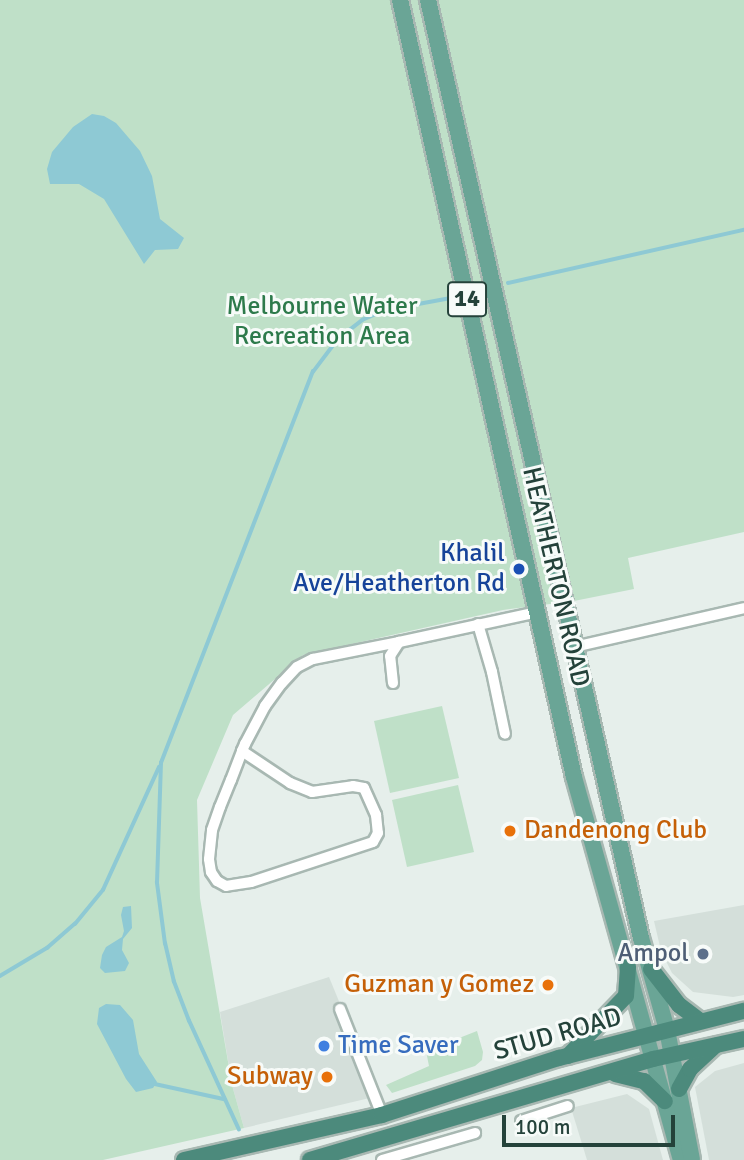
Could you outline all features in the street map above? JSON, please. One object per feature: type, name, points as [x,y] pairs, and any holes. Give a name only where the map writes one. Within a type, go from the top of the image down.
[{"type":"highway","points":[[568,1056],[626,996],[628,966]]},
{"type":"highway","points":[[650,969],[679,1005],[700,1021]]},
{"type":"highway","name":"STUD ROAD","points":[[184,1160],[382,1115],[568,1056],[744,1011]]},
{"type":"highway","name":"STUD ROAD","points":[[310,1160],[653,1059],[744,1039]]},
{"type":"highway","points":[[679,1089],[690,1069],[717,1045]]},
{"type":"highway","points":[[609,1073],[645,1081],[665,1101]]},
{"type":"main road","name":"HEATHERTON ROAD","points":[[400,0],[574,777],[681,1160]]},
{"type":"main road","name":"HEATHERTON ROAD","points":[[428,0],[573,647],[667,1030],[692,1160]]},
{"type":"main road","points":[[538,612],[565,606]]},
{"type":"main road","points":[[547,653],[573,647]]},
{"type":"street","points":[[573,647],[744,608]]},
{"type":"street","points":[[242,751],[290,783],[312,792],[353,786],[364,788],[376,815],[378,833],[373,842],[251,882],[226,886],[217,881],[211,872],[209,859],[212,830],[242,751],[265,706],[297,667],[313,659],[538,612]]},
{"type":"street","points":[[478,624],[492,672],[505,734]]},
{"type":"street","points":[[393,683],[390,656],[399,642]]},
{"type":"street","points":[[341,1009],[382,1115]]},
{"type":"street","points":[[539,1094],[545,1114]]},
{"type":"street","points":[[521,1121],[568,1107]]},
{"type":"street","points":[[382,1160],[475,1133]]},
{"type":"shaded area","name":"Ampol","points":[[744,905],[744,995],[733,997],[693,992],[672,973],[661,951],[654,921]]},
{"type":"shaded area","points":[[329,977],[378,1096],[244,1128],[232,1085],[220,1012]]},
{"type":"shaded area","points":[[744,1063],[744,1160],[709,1160],[695,1087],[715,1071]]},
{"type":"shaded area","points":[[627,1094],[649,1109],[663,1160],[587,1160],[571,1108]]},
{"type":"green space","name":"Melbourne Water Recreation Area","points":[[0,0],[744,0],[744,532],[628,558],[634,589],[574,601],[503,610],[303,655],[233,715],[197,800],[200,898],[232,1085],[244,1128],[103,1160],[0,1160]]},
{"type":"green space","points":[[442,706],[459,778],[390,793],[374,721]]},
{"type":"green space","points":[[458,785],[474,852],[407,867],[392,800]]},
{"type":"green space","points":[[477,1031],[483,1052],[482,1060],[475,1066],[392,1093],[386,1085],[429,1066],[426,1051]]},
{"type":"water","points":[[92,114],[104,116],[116,123],[140,151],[152,176],[160,219],[184,238],[178,249],[155,250],[144,264],[104,199],[79,184],[50,184],[47,169],[52,152],[73,127]]},
{"type":"water","points":[[131,906],[132,928],[123,939],[122,950],[129,963],[125,971],[105,973],[100,968],[102,955],[106,947],[122,937],[123,907]]},
{"type":"water","points":[[106,1004],[120,1005],[133,1020],[139,1054],[157,1082],[153,1088],[136,1092],[126,1079],[97,1024],[99,1008]]},
{"type":"waterway","points":[[508,283],[744,230]]},
{"type":"waterway","points":[[239,1130],[189,1021],[174,982],[165,944],[157,883],[161,763],[313,372],[338,339],[362,320],[386,310],[456,297]]},
{"type":"waterway","points":[[0,976],[47,948],[75,924],[103,890],[159,767]]},
{"type":"waterway","points":[[155,1084],[224,1099]]},
{"type":"place","name":"Khalil Ave/Heatherton Rd","points":[[519,569]]},
{"type":"place","name":"Dandenong Club","points":[[510,831]]},
{"type":"place","name":"Ampol","points":[[703,954]]},
{"type":"place","name":"Guzman y Gomez","points":[[548,985]]},
{"type":"place","name":"Time Saver","points":[[324,1046]]},
{"type":"place","name":"Subway","points":[[327,1077]]}]
